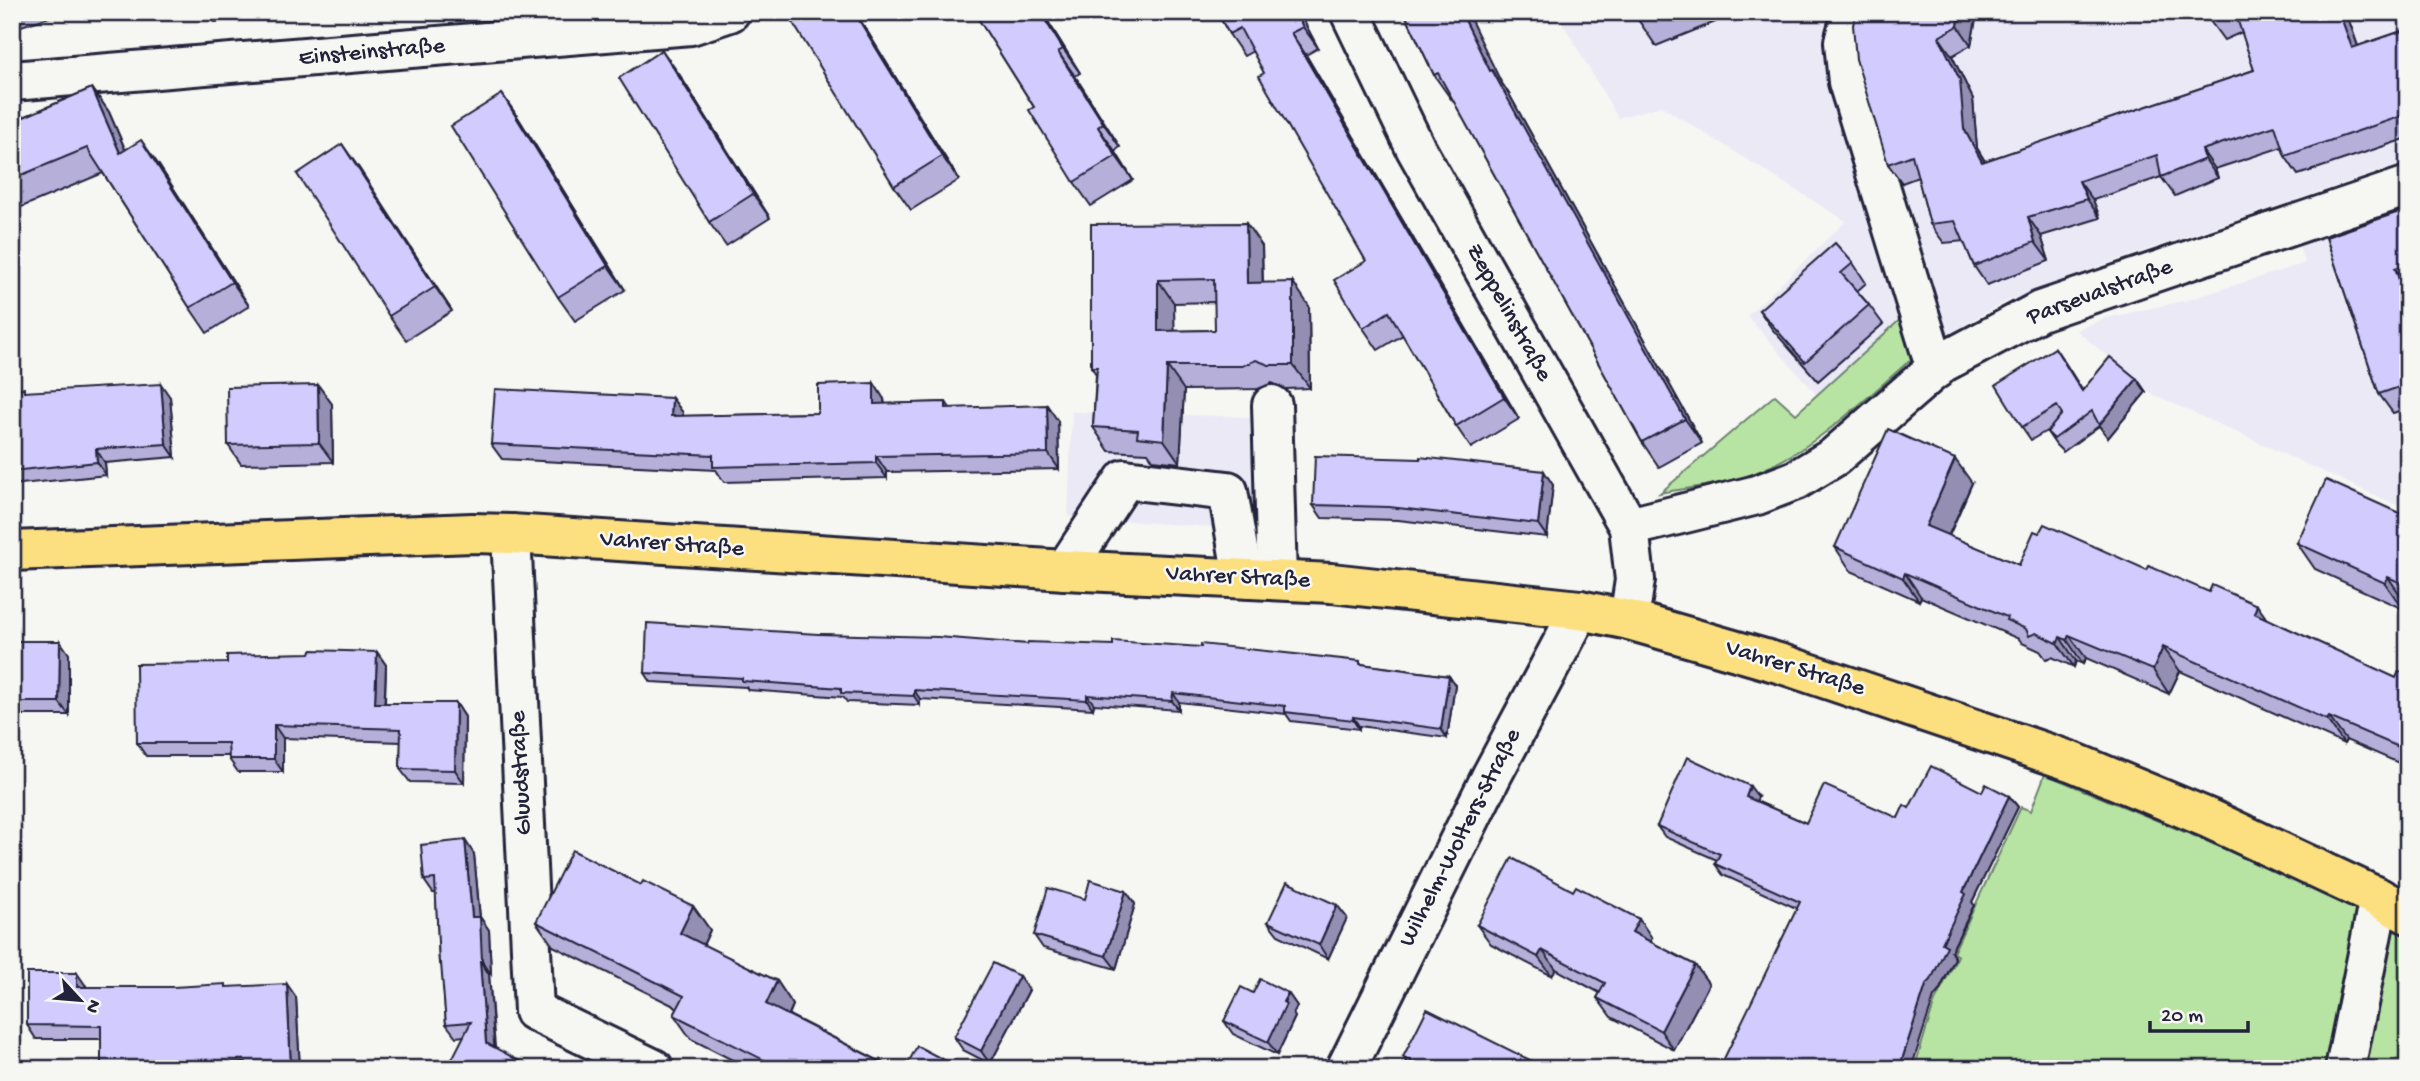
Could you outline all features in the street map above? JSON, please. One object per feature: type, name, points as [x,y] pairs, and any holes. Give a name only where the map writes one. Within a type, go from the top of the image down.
[{"type":"main road","name":"Vahrer Straße","points":[[12,551],[472,533],[511,534],[1065,570],[1331,583],[1580,610],[1629,620],[1828,678],[2073,762],[2210,819],[2393,906]]},
{"type":"street","name":"Zeppelinstraße","points":[[1350,12],[1416,149],[1629,527],[1635,580],[1629,620]]},
{"type":"street","points":[[1852,12],[1844,42],[1848,82],[1936,369]]},
{"type":"street","name":"Einsteinstraße","points":[[12,82],[691,25],[722,14]]},
{"type":"street","name":"Parsevalstraße","points":[[1629,527],[1757,495],[1797,480],[1834,457],[1942,363],[2040,311],[2408,186]]},
{"type":"street","points":[[1260,579],[1272,405]]},
{"type":"street","points":[[1065,570],[1125,480],[1228,491],[1260,579]]},
{"type":"street","name":"Gluudstraße","points":[[511,534],[534,1011],[654,1069]]},
{"type":"street","name":"Wilhelm-Wolters-Straße","points":[[1346,1069],[1492,775],[1580,610]]},
{"type":"street","points":[[2345,1069],[2393,906]]},
{"type":"shaded area","points":[[1556,12],[2408,12],[2408,162],[2105,264],[2003,303],[1943,337],[1904,317],[1817,395],[1747,316],[1846,221],[1661,106],[1618,118]]},
{"type":"shaded area","points":[[2408,208],[2408,510],[2154,395],[2076,330],[2106,318],[2188,300],[2305,263],[2298,245]]},
{"type":"shaded area","points":[[1072,412],[1256,417],[1257,530],[1068,517]]},
{"type":"green space","points":[[1904,316],[1917,354],[1815,440],[1769,467],[1744,477],[1660,493],[1775,395],[1796,414]]},
{"type":"green space","points":[[2045,774],[2273,870],[2408,933],[2408,1069],[1914,1069],[1935,1001],[1958,956],[1953,953],[2021,807],[2031,811]]},
{"type":"building","points":[[811,12],[854,12],[942,156],[894,186],[793,23]]},
{"type":"building","points":[[974,12],[1040,12],[1063,49],[1058,52],[1103,123],[1098,127],[1116,156],[1074,182],[1029,110],[1034,107]]},
{"type":"building","points":[[1217,12],[1295,12],[1303,27],[1291,33],[1504,397],[1456,426],[1389,312],[1363,328],[1334,280],[1366,261],[1259,76],[1264,73],[1240,28],[1229,34]]},
{"type":"building","points":[[1404,12],[1461,12],[1490,71],[1492,70],[1685,419],[1642,442],[1438,73],[1434,75]]},
{"type":"building","points":[[1636,12],[1662,12],[1639,21]]},
{"type":"building","points":[[1856,12],[1960,12],[1958,26],[1939,37],[1960,80],[1964,129],[1982,162],[2254,70],[2235,12],[2339,12],[2352,48],[2408,29],[2408,114],[2285,156],[2275,126],[2202,150],[2205,159],[2161,177],[2157,155],[2079,181],[2087,199],[2028,217],[2035,242],[1974,266],[1955,221],[1930,224],[1912,155],[1888,164],[1856,59],[1853,25]]},
{"type":"building","points":[[2207,12],[2230,12],[2210,21]]},
{"type":"building","points":[[662,50],[753,194],[709,222],[619,78]]},
{"type":"building","points":[[92,88],[120,153],[141,140],[232,282],[190,308],[87,148],[12,179],[12,122]]},
{"type":"building","points":[[502,94],[608,266],[558,297],[451,126]]},
{"type":"building","points":[[342,144],[435,287],[389,316],[297,174]]},
{"type":"building","points":[[2408,209],[2408,264],[2395,268],[2408,304],[2408,384],[2379,394],[2326,237]]},
{"type":"building","points":[[1246,223],[1247,283],[1293,282],[1293,365],[1269,365],[1256,360],[1242,366],[1167,366],[1164,440],[1137,437],[1138,430],[1093,427],[1097,367],[1091,367],[1091,224]],"holes":[[[1214,279],[1215,330],[1158,331],[1158,280]]]},
{"type":"building","points":[[1835,243],[1853,263],[1841,273],[1869,305],[1805,362],[1759,310]]},
{"type":"building","points":[[2055,348],[2082,391],[2110,357],[2137,379],[2099,425],[2092,411],[2054,439],[2047,432],[2062,414],[2057,406],[2022,427],[1996,385]]},
{"type":"building","points":[[874,383],[874,404],[946,402],[946,408],[1047,405],[1048,453],[876,456],[876,463],[713,467],[713,455],[491,444],[495,389],[672,398],[671,416],[818,413],[818,385]]},
{"type":"building","points":[[161,384],[166,444],[96,449],[97,462],[12,471],[12,389],[24,388],[24,392]]},
{"type":"building","points":[[318,385],[319,443],[228,445],[227,387]]},
{"type":"building","points":[[1888,429],[1955,459],[1926,526],[2019,565],[2034,531],[2039,533],[2044,524],[2147,570],[2149,566],[2209,592],[2212,585],[2257,605],[2254,613],[2396,678],[2399,671],[2408,675],[2408,751],[2329,717],[2327,720],[2163,647],[2153,670],[2069,635],[2067,640],[2060,637],[2057,643],[2036,633],[2029,636],[2026,629],[2006,620],[2007,617],[1905,573],[1903,578],[1835,547]]},
{"type":"building","points":[[1315,456],[1420,457],[1544,471],[1538,524],[1389,507],[1313,505]]},
{"type":"building","points":[[2326,480],[2408,517],[2408,586],[2388,577],[2385,583],[2297,543]]},
{"type":"building","points":[[647,623],[1027,644],[1113,645],[1113,641],[1201,647],[1201,644],[1360,661],[1360,664],[1449,676],[1441,729],[1353,717],[1353,720],[1285,712],[1285,706],[1173,693],[1172,701],[1087,695],[1087,700],[914,690],[914,696],[841,693],[841,688],[742,681],[742,678],[645,673]]},
{"type":"building","points":[[12,641],[60,641],[59,702],[12,702]]},
{"type":"building","points":[[311,650],[377,652],[375,703],[456,703],[455,770],[400,769],[401,729],[274,725],[274,759],[229,759],[228,743],[137,743],[136,664],[227,663],[227,655],[310,653]]},
{"type":"building","points":[[1687,757],[1750,786],[1746,797],[1806,823],[1824,785],[1898,818],[1904,805],[1909,808],[1931,766],[1982,792],[1986,784],[2009,796],[1942,943],[1947,946],[1926,985],[1899,1069],[1719,1069],[1800,902],[1715,864],[1720,854],[1657,826]]},
{"type":"building","points":[[465,840],[472,917],[480,917],[486,1043],[525,1064],[523,1069],[447,1069],[471,1022],[446,1024],[439,963],[435,879],[424,880],[421,845]]},
{"type":"building","points":[[572,850],[641,885],[643,881],[693,906],[680,933],[777,981],[766,1004],[895,1069],[782,1069],[674,1015],[684,996],[536,922]]},
{"type":"building","points":[[1512,858],[1573,891],[1576,886],[1639,919],[1632,932],[1695,965],[1661,1031],[1597,998],[1605,983],[1542,950],[1538,957],[1477,925]]},
{"type":"building","points":[[1090,880],[1126,891],[1106,956],[1034,935],[1048,888],[1085,899]]},
{"type":"building","points":[[1287,882],[1337,905],[1319,945],[1268,922]]},
{"type":"building","points":[[993,963],[1019,976],[981,1051],[954,1037]]},
{"type":"building","points":[[27,973],[77,973],[77,987],[226,984],[226,987],[287,984],[291,1069],[247,1069],[246,1062],[101,1064],[101,1026],[27,1025]]},
{"type":"building","points":[[1260,979],[1288,993],[1283,1002],[1286,1004],[1268,1042],[1224,1021],[1241,987],[1253,993]]},
{"type":"building","points":[[1427,1009],[1548,1069],[1426,1069],[1403,1057]]},
{"type":"building","points":[[917,1046],[946,1061],[942,1069],[905,1069]]}]
